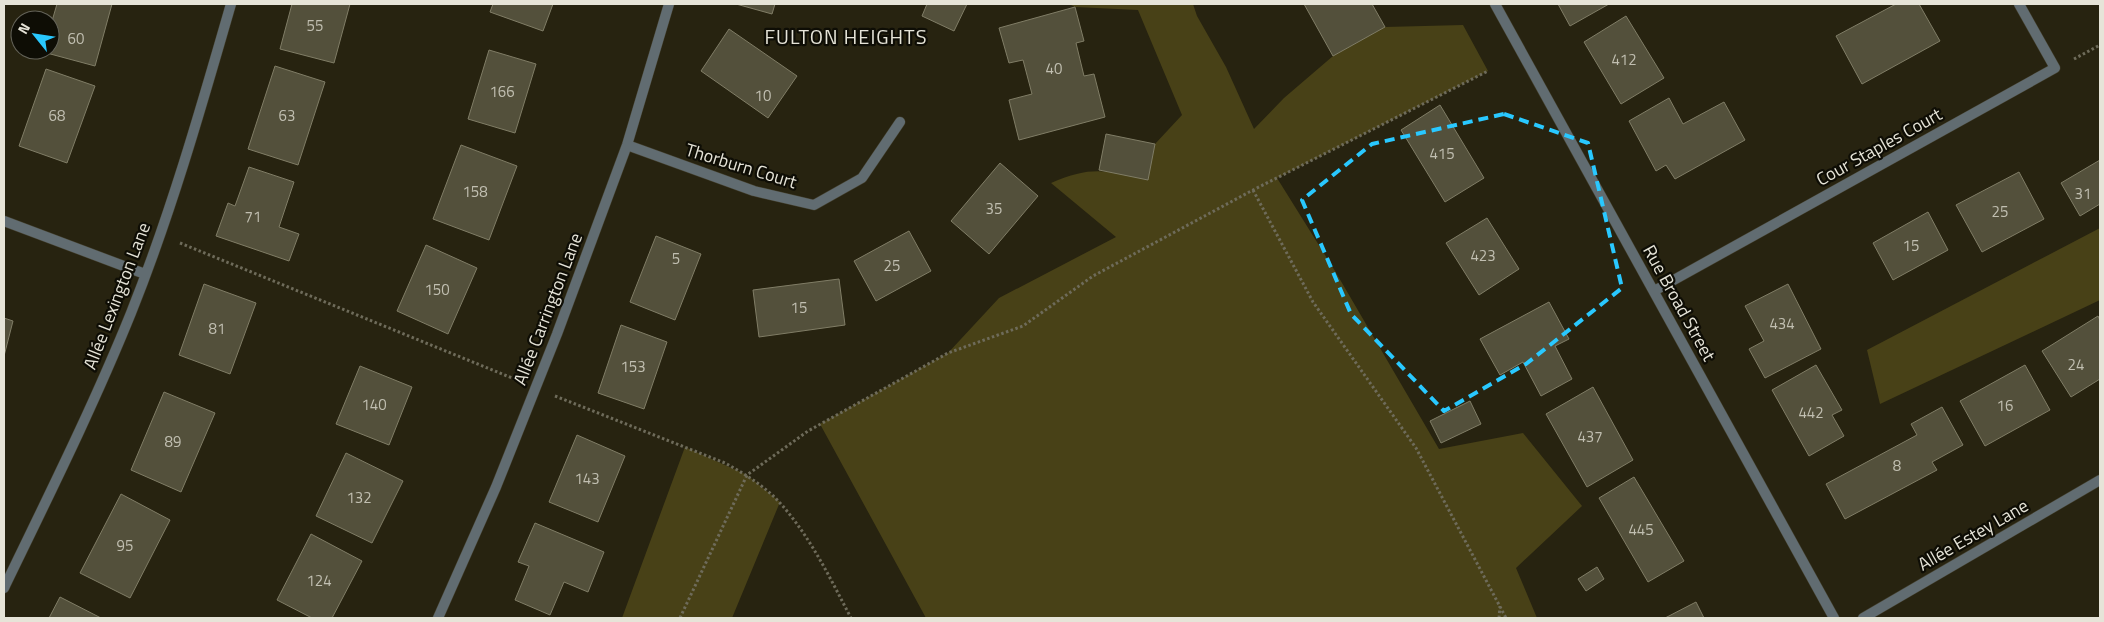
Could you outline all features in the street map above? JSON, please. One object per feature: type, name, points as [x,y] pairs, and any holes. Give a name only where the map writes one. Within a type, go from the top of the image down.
[{"type":"street","name":"Allée Lexington Lane","points":[[4,588],[81,430],[131,312],[196,126],[231,4]]},
{"type":"street","name":"Allée Carrington Lane","points":[[438,618],[496,487],[536,388],[627,145],[669,4]]},
{"type":"street","name":"Rue Broad Street","points":[[1495,4],[1834,618]]},
{"type":"street","points":[[2019,4],[2055,68]]},
{"type":"street","name":"Cour Staples Court","points":[[1654,291],[2055,68]]},
{"type":"street","name":"Thorburn Court","points":[[627,145],[754,191],[814,205],[862,178],[900,122]]},
{"type":"street","points":[[4,222],[145,274]]},
{"type":"street","name":"Allée Estey Lane","points":[[1863,618],[2100,480]]},
{"type":"path","points":[[2055,68],[2100,45]]},
{"type":"path","points":[[680,618],[747,476],[820,424],[948,353],[1022,326],[1093,276],[1253,190],[1488,71]]},
{"type":"path","points":[[1253,190],[1313,302],[1416,448],[1506,618]]},
{"type":"path","points":[[158,236],[725,463],[747,476],[780,502],[819,557],[850,618]]},
{"type":"path","points":[[1499,618],[1500,606]]},
{"type":"highlighted area","points":[[1504,114],[1588,143],[1622,288],[1526,364],[1444,411],[1351,314],[1302,200],[1372,144]]},
{"type":"shaded area","points":[[1069,4],[1193,4],[1197,16],[1226,67],[1254,129],[1284,98],[1333,56],[1385,27],[1463,25],[1488,71],[1277,178],[1335,271],[1439,449],[1523,433],[1582,506],[1516,568],[1537,618],[926,618],[820,424],[948,353],[999,298],[1116,237],[1051,183],[1065,177],[1099,171],[1148,179],[1155,144],[1182,115],[1138,10],[1075,7]]},
{"type":"shaded area","points":[[2100,228],[2100,300],[1880,404],[1867,350]]},
{"type":"shaded area","points":[[685,447],[747,475],[780,502],[732,618],[622,618]]},
{"type":"building","points":[[57,4],[112,4],[95,66],[60,57],[60,10],[55,10]]},
{"type":"building","points":[[292,4],[350,4],[334,63],[280,49]]},
{"type":"building","points":[[493,4],[553,4],[543,31],[490,12]]},
{"type":"building","points":[[736,4],[775,4],[772,14]]},
{"type":"building","points":[[927,4],[967,4],[954,31],[922,16]]},
{"type":"building","points":[[1304,4],[1372,4],[1385,27],[1333,56]]},
{"type":"building","points":[[1558,4],[1609,4],[1570,26]]},
{"type":"building","points":[[1896,4],[1919,4],[1940,41],[1862,84],[1836,36]]},
{"type":"building","points":[[1075,7],[1084,41],[1076,43],[1084,76],[1094,74],[1105,117],[1019,140],[1009,100],[1032,94],[1023,60],[1009,63],[999,28]]},
{"type":"building","points":[[1626,16],[1664,78],[1621,104],[1584,42]]},
{"type":"building","points":[[729,29],[797,76],[768,118],[701,71]]},
{"type":"building","points":[[489,50],[536,64],[515,133],[468,119]]},
{"type":"building","points":[[275,66],[325,82],[298,165],[248,149]]},
{"type":"building","points":[[46,69],[95,86],[67,163],[19,146]]},
{"type":"building","points":[[1669,98],[1683,124],[1724,102],[1745,140],[1675,179],[1666,165],[1656,171],[1629,121]]},
{"type":"building","points":[[1440,105],[1484,178],[1445,202],[1401,130]]},
{"type":"building","points":[[1106,134],[1155,144],[1148,180],[1099,170]]},
{"type":"building","points":[[461,145],[517,166],[489,240],[433,219]]},
{"type":"building","points":[[2100,160],[2100,204],[2080,216],[2061,183]]},
{"type":"building","points":[[1000,163],[1038,196],[989,254],[951,221]]},
{"type":"building","points":[[249,167],[294,182],[279,227],[299,234],[289,261],[216,236],[228,203],[235,206]]},
{"type":"building","points":[[2019,172],[2044,219],[1982,252],[1956,205]]},
{"type":"building","points":[[1928,212],[1948,250],[1893,280],[1873,243]]},
{"type":"building","points":[[1487,218],[1519,269],[1479,295],[1446,243]]},
{"type":"building","points":[[909,231],[931,271],[876,301],[854,261]]},
{"type":"building","points":[[656,236],[701,254],[675,320],[630,302]]},
{"type":"building","points":[[426,245],[477,268],[448,334],[397,311]]},
{"type":"building","points":[[839,279],[845,325],[759,337],[753,290]]},
{"type":"building","points":[[204,284],[256,303],[230,374],[179,355]]},
{"type":"building","points":[[1788,284],[1821,349],[1765,378],[1749,349],[1764,341],[1745,306]]},
{"type":"building","points":[[1549,302],[1569,339],[1555,346],[1572,379],[1541,396],[1523,362],[1500,375],[1480,339]]},
{"type":"building","points":[[2098,316],[2100,320],[2100,379],[2071,397],[2042,351]]},
{"type":"building","points":[[4,318],[13,321],[4,356]]},
{"type":"building","points":[[621,325],[667,342],[644,409],[598,393]]},
{"type":"building","points":[[1816,365],[1842,410],[1832,415],[1844,436],[1809,456],[1772,390]]},
{"type":"building","points":[[2025,365],[2050,410],[1985,446],[1960,401]]},
{"type":"building","points":[[360,366],[412,387],[389,445],[336,424]]},
{"type":"building","points":[[1593,387],[1633,460],[1587,487],[1546,414]]},
{"type":"building","points":[[164,392],[215,413],[181,492],[131,470]]},
{"type":"building","points":[[1470,401],[1481,424],[1441,443],[1430,421]]},
{"type":"building","points":[[1942,407],[1963,445],[1932,462],[1937,470],[1845,519],[1826,484],[1917,435],[1911,424]]},
{"type":"building","points":[[577,435],[625,456],[598,522],[549,502]]},
{"type":"building","points":[[346,453],[403,481],[372,543],[316,516]]},
{"type":"building","points":[[1634,477],[1684,561],[1648,582],[1599,498]]},
{"type":"building","points":[[121,494],[170,520],[130,598],[80,573]]},
{"type":"building","points":[[535,523],[604,552],[588,592],[564,582],[550,615],[515,600],[529,566],[518,562]]},
{"type":"building","points":[[311,534],[362,561],[332,618],[312,618],[277,600]]},
{"type":"building","points":[[1597,567],[1604,579],[1586,591],[1578,579]]},
{"type":"building","points":[[60,597],[101,618],[49,618]]},
{"type":"building","points":[[1696,602],[1704,618],[1665,618]]},
{"type":"district","name":"FULTON HEIGHTS","points":[[846,37]]}]
